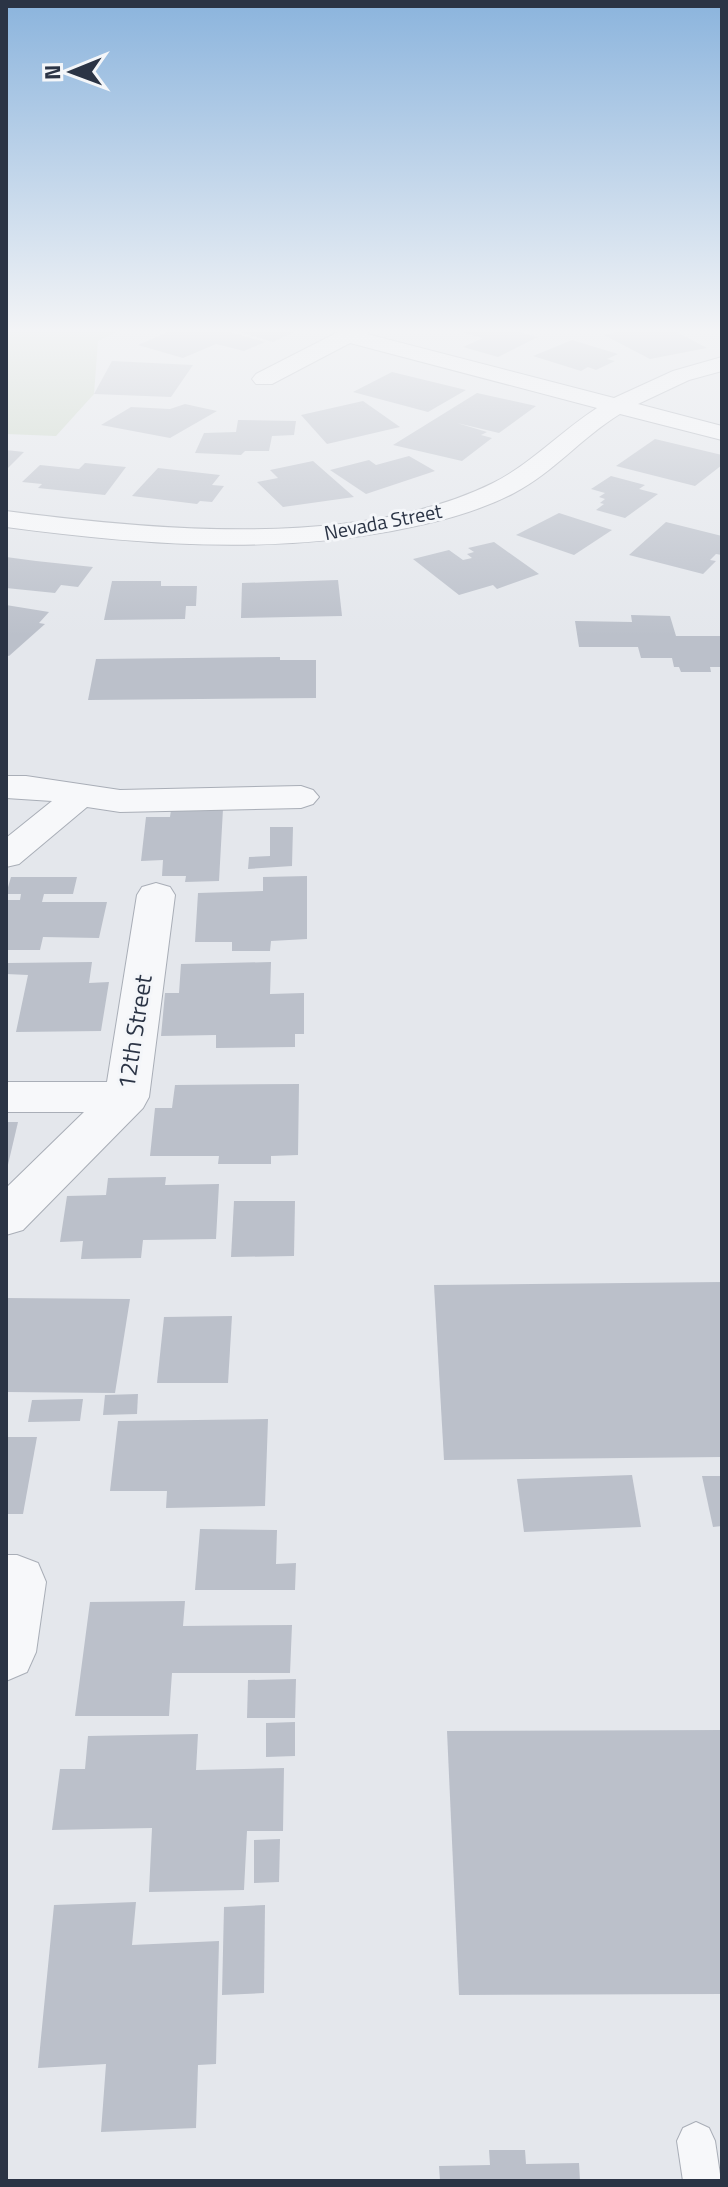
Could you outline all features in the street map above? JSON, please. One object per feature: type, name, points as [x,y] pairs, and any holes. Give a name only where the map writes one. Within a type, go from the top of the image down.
[{"type":"street","name":"Nevada Street","points":[[6,519],[206,539],[291,538],[378,526],[452,509],[518,480],[577,432]]},
{"type":"street","points":[[6,787],[120,801],[301,797]]},
{"type":"street","points":[[6,856],[71,804],[72,795]]},
{"type":"street","name":"12th Street","points":[[6,1217],[127,1097],[156,895]]},
{"type":"street","points":[[6,1097],[127,1097]]},
{"type":"street","points":[[6,1582],[17,1582],[6,1652]]},
{"type":"lane","points":[[696,2141],[702,2181]]},
{"type":"green space","points":[[6,432],[60,432],[56,436]]},
{"type":"building","points":[[138,432],[180,432],[170,438]]},
{"type":"building","points":[[294,432],[294,435],[272,436],[269,451],[245,451],[241,455],[195,453],[204,433]]},
{"type":"building","points":[[316,432],[378,432],[327,444]]},
{"type":"building","points":[[414,432],[487,432],[481,435],[492,438],[462,461],[393,445]]},
{"type":"building","points":[[655,439],[722,455],[722,465],[695,486],[616,466]]},
{"type":"building","points":[[6,450],[24,452],[6,470]]},
{"type":"building","points":[[409,456],[435,471],[366,494],[330,470],[369,460],[376,465]]},
{"type":"building","points":[[313,461],[354,497],[283,507],[257,482],[278,478],[270,470]]},
{"type":"building","points":[[85,463],[126,467],[105,495],[38,488],[42,484],[22,482],[40,465],[79,469]]},
{"type":"building","points":[[158,468],[220,475],[212,485],[224,486],[212,502],[200,501],[197,504],[132,496]]},
{"type":"building","points":[[611,476],[645,485],[639,489],[658,494],[625,518],[596,510],[604,504],[600,503],[605,499],[599,497],[605,493],[591,489]]},
{"type":"building","points":[[559,513],[612,530],[574,555],[516,535]]},
{"type":"building","points":[[666,522],[722,536],[722,555],[716,554],[710,560],[716,561],[703,574],[629,555]]},
{"type":"building","points":[[494,542],[539,574],[497,589],[493,585],[459,595],[413,559],[449,550],[463,560],[472,558],[467,554],[474,552],[468,548]]},
{"type":"building","points":[[6,557],[93,567],[78,587],[61,585],[55,593],[6,588]]},
{"type":"building","points":[[338,580],[342,616],[241,618],[242,583]]},
{"type":"building","points":[[112,581],[161,581],[161,586],[197,586],[196,606],[186,606],[185,619],[104,620]]},
{"type":"building","points":[[6,605],[49,612],[39,623],[45,624],[9,656],[6,655]]},
{"type":"building","points":[[631,615],[670,616],[676,636],[722,636],[722,667],[710,667],[711,672],[681,672],[679,667],[674,667],[672,658],[641,658],[638,647],[579,647],[575,621],[632,622]]},
{"type":"building","points":[[280,657],[280,660],[316,660],[316,698],[88,700],[96,659]]},
{"type":"building","points":[[223,809],[219,881],[185,882],[186,876],[162,876],[163,860],[141,861],[146,817],[170,817],[171,810]]},
{"type":"building","points":[[270,827],[293,827],[292,866],[248,869],[249,857],[270,856]]},
{"type":"building","points":[[307,876],[307,939],[271,941],[270,951],[232,951],[232,942],[195,942],[198,893],[263,891],[263,877]]},
{"type":"building","points":[[11,877],[77,877],[73,894],[44,894],[42,902],[107,902],[99,938],[43,937],[40,950],[6,950],[6,900],[20,900],[21,894],[6,894]]},
{"type":"building","points":[[92,962],[89,983],[109,982],[101,1031],[16,1032],[28,975],[6,974],[8,963]]},
{"type":"building","points":[[271,962],[270,994],[304,993],[304,1034],[295,1034],[295,1047],[216,1048],[216,1035],[161,1036],[165,993],[179,993],[181,964]]},
{"type":"building","points":[[299,1084],[298,1155],[271,1156],[271,1164],[218,1164],[219,1156],[150,1156],[155,1108],[172,1108],[175,1085]]},
{"type":"building","points":[[6,1122],[18,1122],[7,1169],[6,1169]]},
{"type":"building","points":[[166,1177],[165,1185],[219,1184],[216,1239],[143,1240],[141,1258],[81,1259],[83,1241],[60,1242],[67,1196],[106,1195],[108,1178]]},
{"type":"building","points":[[234,1201],[295,1201],[294,1256],[231,1257]]},
{"type":"building","points":[[722,1282],[722,1457],[444,1460],[434,1285]]},
{"type":"building","points":[[6,1298],[130,1299],[115,1393],[6,1392]]},
{"type":"building","points":[[232,1316],[228,1383],[157,1383],[164,1317]]},
{"type":"building","points":[[138,1394],[137,1414],[103,1415],[105,1395]]},
{"type":"building","points":[[83,1399],[80,1421],[28,1422],[32,1400]]},
{"type":"building","points":[[268,1419],[265,1506],[166,1508],[167,1491],[110,1491],[118,1421]]},
{"type":"building","points":[[6,1437],[37,1437],[23,1514],[6,1514]]},
{"type":"building","points":[[632,1475],[641,1527],[524,1532],[517,1479]]},
{"type":"building","points":[[702,1476],[722,1476],[722,1526],[713,1527]]},
{"type":"building","points":[[200,1529],[277,1530],[276,1564],[296,1563],[295,1590],[195,1590]]},
{"type":"building","points":[[185,1601],[183,1626],[292,1625],[290,1673],[172,1673],[169,1716],[75,1716],[90,1602]]},
{"type":"building","points":[[296,1679],[295,1718],[247,1718],[248,1680]]},
{"type":"building","points":[[295,1722],[295,1756],[266,1757],[266,1723]]},
{"type":"building","points":[[722,1730],[722,1994],[459,1995],[447,1731]]},
{"type":"building","points":[[198,1734],[196,1770],[284,1768],[283,1831],[247,1831],[244,1890],[149,1892],[152,1828],[52,1830],[60,1769],[85,1769],[88,1736]]},
{"type":"building","points":[[280,1839],[279,1882],[254,1883],[254,1840]]},
{"type":"building","points":[[136,1902],[132,1945],[219,1941],[216,2064],[198,2065],[196,2128],[101,2132],[106,2064],[38,2068],[54,1905]]},
{"type":"building","points":[[265,1905],[264,1993],[222,1995],[224,1907]]},
{"type":"building","points":[[489,2150],[525,2150],[526,2164],[579,2163],[580,2181],[440,2181],[439,2166],[490,2165]]}]
